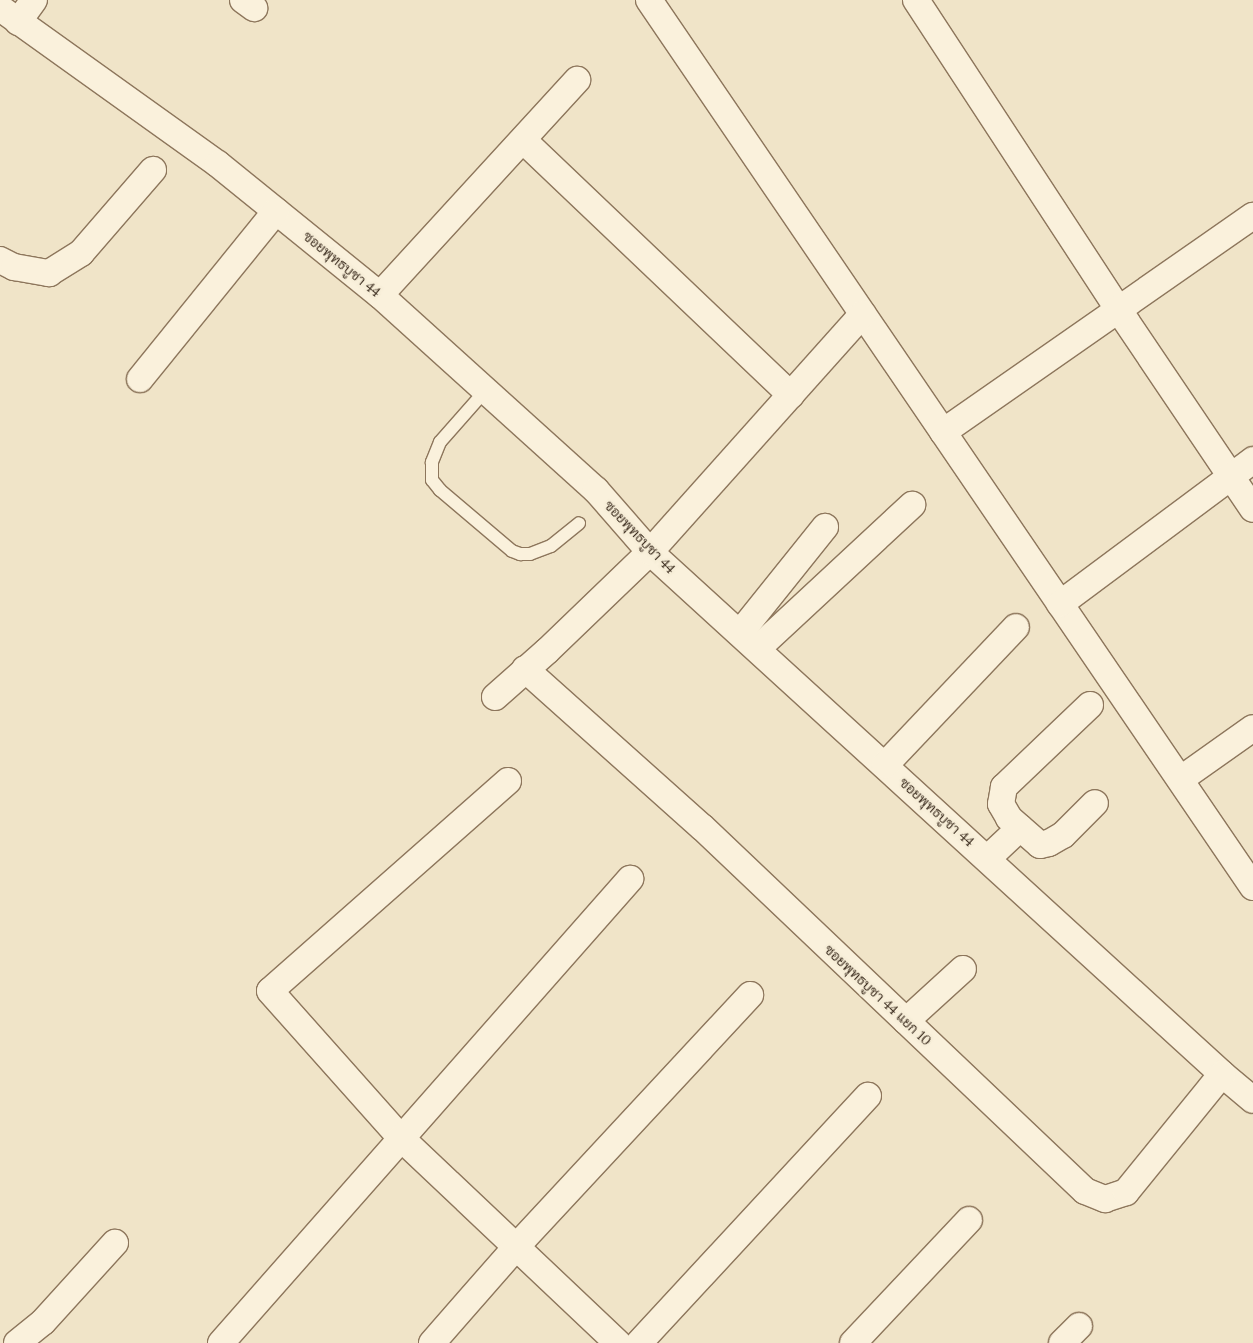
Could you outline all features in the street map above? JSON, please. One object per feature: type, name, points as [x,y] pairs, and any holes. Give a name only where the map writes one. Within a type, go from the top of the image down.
[{"type":"street","points":[[9,15],[34,0]]},
{"type":"street","points":[[649,0],[1253,887]]},
{"type":"street","points":[[924,3],[1118,309],[1253,509]]},
{"type":"street","name":"ซอยพุทธบูชา 44","points":[[9,15],[218,164],[380,295],[596,490],[650,552],[988,858],[1222,1074],[1253,1100]]},
{"type":"street","points":[[380,295],[577,80]]},
{"type":"street","points":[[523,140],[791,395]]},
{"type":"street","points":[[0,260],[14,267],[49,273],[81,253],[154,170]]},
{"type":"street","points":[[140,378],[276,211]]},
{"type":"street","points":[[943,432],[1253,216]]},
{"type":"street","points":[[494,697],[650,552],[863,314]]},
{"type":"street","points":[[1060,604],[1230,475],[1253,460]]},
{"type":"street","points":[[748,641],[912,505]]},
{"type":"street","points":[[748,641],[825,527]]},
{"type":"street","points":[[885,765],[1016,627]]},
{"type":"street","name":"ซอยพุทธบูชา 44 แยก 10","points":[[525,669],[702,827],[1085,1191],[1105,1199],[1126,1192],[1222,1074]]},
{"type":"street","points":[[1090,705],[1004,787],[1001,804],[1009,818],[1040,845],[1049,844],[1063,835],[1095,803]]},
{"type":"street","points":[[1181,779],[1253,728]]},
{"type":"street","points":[[508,781],[270,991],[401,1138],[618,1343]]},
{"type":"street","points":[[988,858],[1020,828]]},
{"type":"street","points":[[221,1343],[630,879]]},
{"type":"street","points":[[906,1021],[962,968]]},
{"type":"street","points":[[432,1343],[516,1247],[750,995]]},
{"type":"street","points":[[639,1343],[868,1096]]},
{"type":"street","points":[[853,1343],[969,1220]]},
{"type":"street","points":[[17,1343],[44,1322],[115,1243]]},
{"type":"lane","points":[[486,391],[440,442],[432,462],[432,480],[440,490],[512,551],[520,554],[530,554],[551,546],[579,523]]}]
